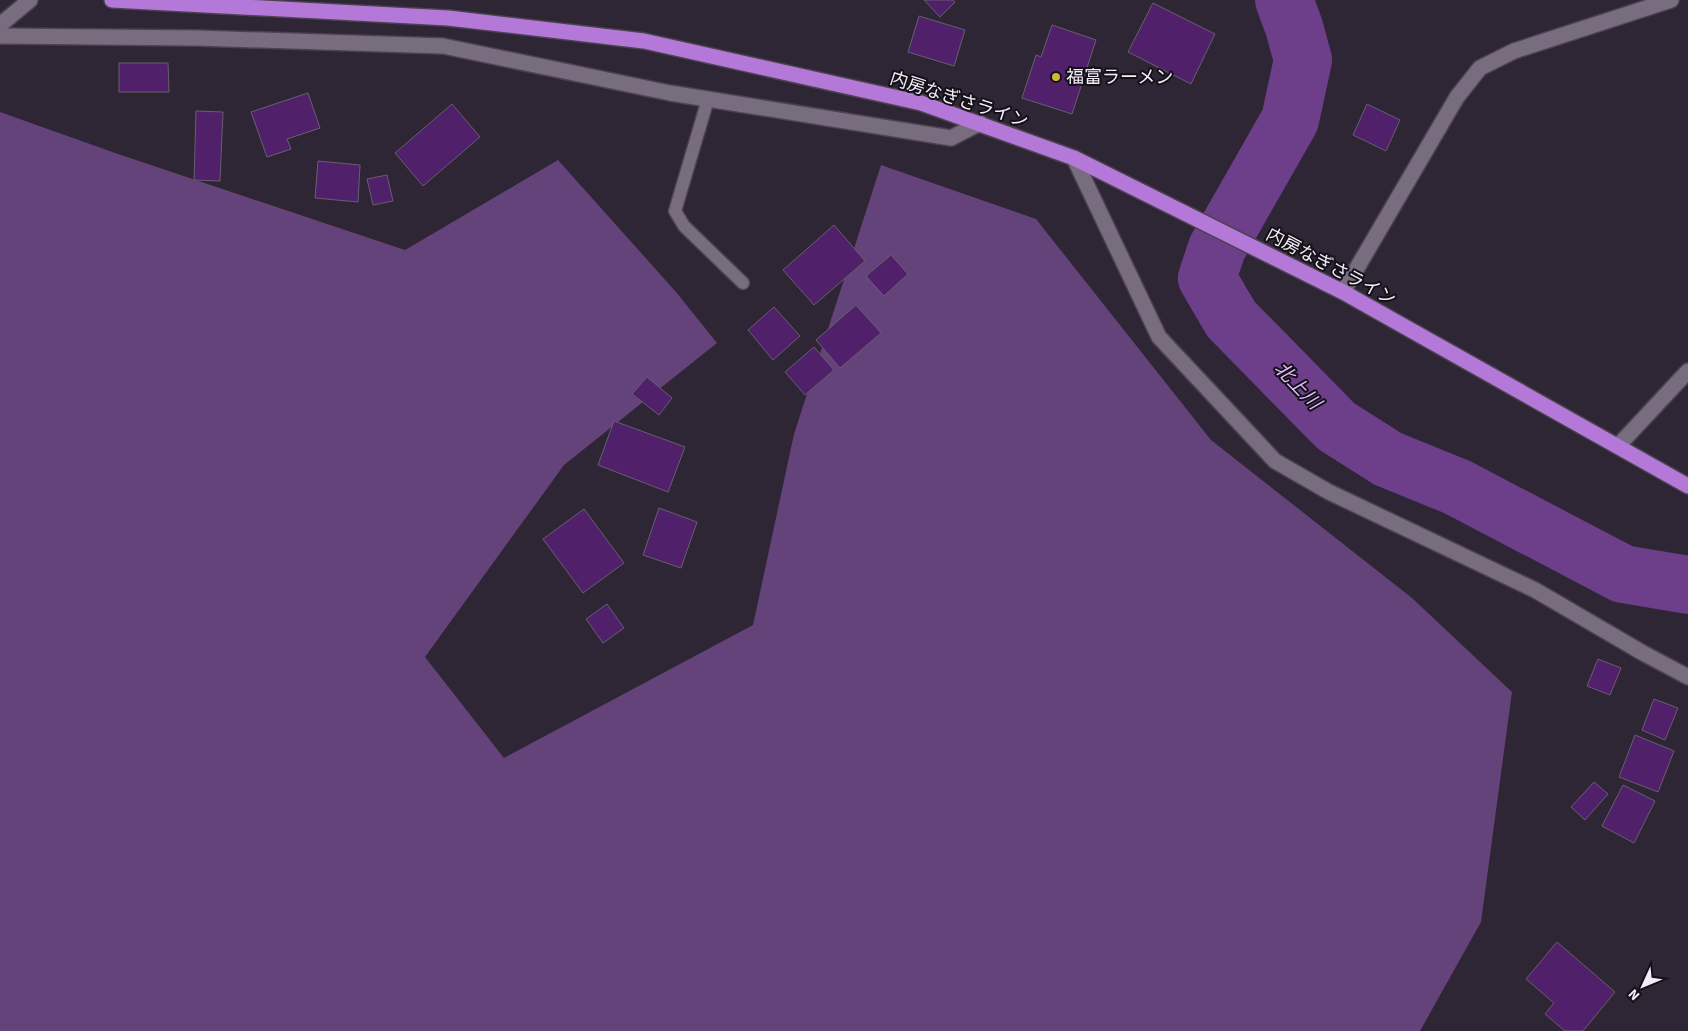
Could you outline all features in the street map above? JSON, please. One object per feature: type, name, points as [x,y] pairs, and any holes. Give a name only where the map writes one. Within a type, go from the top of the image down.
[{"type":"highway","name":"内房なぎさライン","points":[[112,0],[448,18],[644,41],[921,103],[1074,158],[1343,292],[1688,486]]},
{"type":"street","points":[[0,26],[30,0]]},
{"type":"street","points":[[1343,292],[1457,97],[1480,68],[1514,51],[1671,0]]},
{"type":"street","points":[[0,36],[187,38],[443,46],[670,93],[951,138],[980,123]]},
{"type":"street","points":[[1074,158],[1159,337],[1275,461],[1329,492],[1535,590],[1642,653],[1688,677]]},
{"type":"street","points":[[1618,446],[1688,370]]},
{"type":"lane","points":[[708,99],[675,211],[684,226],[743,283]]},
{"type":"shaded area","points":[[0,112],[118,154],[405,250],[558,160],[676,292],[717,343],[564,465],[425,657],[504,758],[753,625],[794,434],[881,165],[1036,219],[1211,440],[1412,598],[1512,692],[1481,922],[1420,1031],[0,1031]]},
{"type":"building","points":[[924,0],[953,0],[955,2],[940,17]]},
{"type":"building","points":[[1153,3],[1215,34],[1191,84],[1128,52]]},
{"type":"building","points":[[919,16],[965,30],[954,66],[908,52]]},
{"type":"building","name":"福富ラーメン","points":[[1052,25],[1096,40],[1072,114],[1022,98],[1036,55],[1041,57]]},
{"type":"building","points":[[119,63],[168,63],[169,92],[119,92]]},
{"type":"building","points":[[308,93],[320,128],[287,139],[291,149],[267,157],[251,112]]},
{"type":"building","points":[[452,104],[480,137],[423,186],[395,153]]},
{"type":"building","points":[[1367,104],[1400,120],[1386,151],[1353,135]]},
{"type":"building","points":[[196,111],[223,112],[220,181],[194,180]]},
{"type":"building","points":[[318,161],[360,165],[358,202],[315,198]]},
{"type":"building","points":[[387,175],[393,201],[373,205],[367,179]]},
{"type":"building","points":[[834,225],[865,261],[814,305],[783,270]]},
{"type":"building","points":[[891,255],[908,274],[884,296],[866,276]]},
{"type":"building","points":[[856,305],[881,333],[840,368],[816,340]]},
{"type":"building","points":[[774,307],[800,336],[773,360],[748,330]]},
{"type":"building","points":[[814,347],[834,370],[805,395],[785,372]]},
{"type":"building","points":[[647,377],[672,398],[659,415],[632,394]]},
{"type":"building","points":[[614,421],[685,447],[668,492],[598,465]]},
{"type":"building","points":[[659,508],[697,522],[681,568],[643,555]]},
{"type":"building","points":[[584,509],[624,563],[583,593],[543,539]]},
{"type":"building","points":[[607,604],[624,628],[603,643],[586,619]]},
{"type":"building","points":[[1598,659],[1621,668],[1610,695],[1587,686]]},
{"type":"building","points":[[1654,699],[1678,708],[1665,740],[1642,730]]},
{"type":"building","points":[[1635,735],[1674,751],[1658,792],[1619,777]]},
{"type":"building","points":[[1594,782],[1608,794],[1585,820],[1571,807]]},
{"type":"building","points":[[1623,785],[1655,801],[1634,843],[1602,826]]},
{"type":"building","points":[[1557,942],[1615,992],[1583,1031],[1565,1031],[1545,1014],[1554,1003],[1526,979]]},
{"type":"waterway","name":"北上川","points":[[1284,0],[1303,60],[1290,120],[1217,248],[1207,278],[1231,319],[1336,426],[1388,459],[1457,487],[1623,574],[1688,585]]},
{"type":"place","name":"福富ラーメン","points":[[1056,77]]}]
